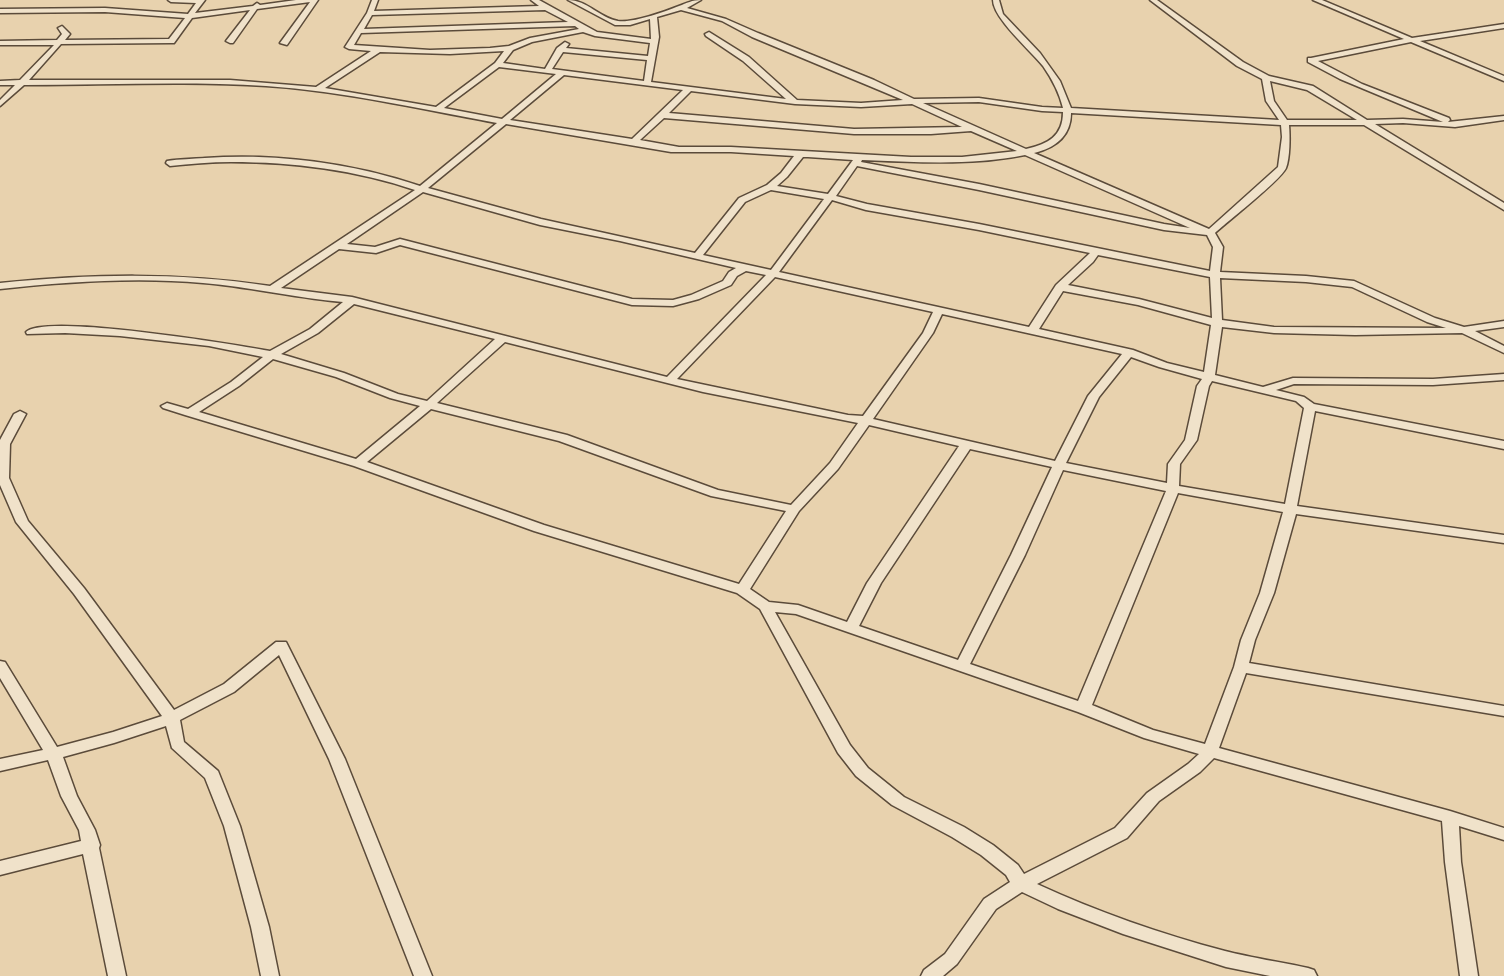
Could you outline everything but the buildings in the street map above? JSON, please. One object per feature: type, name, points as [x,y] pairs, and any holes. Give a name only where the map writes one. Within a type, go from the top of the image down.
[{"type":"street","points":[[171,0],[202,1]]},
{"type":"street","points":[[230,41],[261,0]]},
{"type":"street","points":[[0,12],[105,10],[191,16],[313,0]]},
{"type":"street","points":[[284,43],[313,0]]},
{"type":"street","points":[[374,0],[370,13],[349,47],[422,53],[474,53],[510,48],[530,40],[615,23],[630,23],[695,1]]},
{"type":"street","points":[[534,0],[595,34],[654,41]]},
{"type":"street","points":[[572,0],[615,23]]},
{"type":"street","points":[[857,160],[1004,158],[1057,142],[1065,129],[1069,110],[1062,91],[1033,51],[1000,16],[995,5],[996,0]]},
{"type":"street","points":[[1153,0],[1240,64],[1266,78],[1310,88],[1504,207]]},
{"type":"street","points":[[1316,0],[1504,79]]},
{"type":"street","points":[[0,42],[171,42],[202,1]]},
{"type":"street","points":[[682,4],[812,57],[1210,232],[1218,247],[1215,275],[1217,323],[1209,377],[1203,386],[1191,440],[1174,464],[1174,489],[1083,708]]},
{"type":"street","points":[[370,13],[546,8]]},
{"type":"street","points":[[647,84],[654,41],[653,16]]},
{"type":"street","points":[[359,31],[576,24]]},
{"type":"street","points":[[1455,125],[1420,107],[1362,85],[1311,60],[1412,40],[1504,26]]},
{"type":"street","points":[[0,104],[23,83],[60,42],[66,34],[62,28]]},
{"type":"street","points":[[547,71],[566,42],[561,34]]},
{"type":"street","points":[[710,34],[746,58],[794,102]]},
{"type":"street","points":[[438,109],[498,65],[510,48]]},
{"type":"street","points":[[316,90],[378,50]]},
{"type":"street","points":[[560,50],[651,58]]},
{"type":"street","points":[[498,65],[794,102],[861,105],[979,100],[1069,110],[1284,123],[1430,122],[1455,125],[1504,118]]},
{"type":"street","points":[[272,289],[339,246],[421,189],[562,73]]},
{"type":"street","points":[[0,83],[246,83],[316,90],[674,150],[708,148],[801,153],[857,160],[1164,227],[1210,232],[1261,189],[1282,168],[1286,137],[1284,123],[1270,101],[1266,78]]},
{"type":"street","points":[[634,142],[690,88]]},
{"type":"street","points":[[663,115],[796,128],[863,131],[921,133],[971,128]]},
{"type":"street","points":[[698,255],[742,200],[770,187],[784,174],[801,153]]},
{"type":"street","points":[[170,163],[230,159],[333,167],[379,175],[421,189],[540,222],[698,255],[774,274],[1129,352],[1163,365],[1300,399],[1310,407],[1504,445]]},
{"type":"street","points":[[670,380],[774,274],[857,160]]},
{"type":"street","points":[[770,187],[830,197],[866,207],[979,227],[1202,274],[1306,279],[1354,284],[1431,320],[1464,330],[1504,350]]},
{"type":"street","points":[[339,246],[376,250],[400,242],[632,302],[672,303],[695,297],[727,283],[732,274],[746,267]]},
{"type":"street","points":[[1032,332],[1060,287],[1090,260],[1096,251]]},
{"type":"street","points":[[0,286],[126,277],[201,280],[272,289],[308,296],[352,300],[670,380],[848,419],[865,420],[1058,467],[1290,511],[1504,539]]},
{"type":"street","points":[[1060,287],[1138,302],[1217,323],[1274,330],[1355,332],[1464,330],[1504,324]]},
{"type":"street","points":[[188,413],[235,384],[272,355],[314,331],[352,300]]},
{"type":"street","points":[[742,590],[794,509],[834,466],[928,333],[939,310]]},
{"type":"street","points":[[31,332],[65,330],[120,332],[209,343],[272,355],[340,375],[394,396],[564,438],[714,493],[794,509]]},
{"type":"street","points":[[358,463],[430,404],[504,337]]},
{"type":"street","points":[[961,667],[1018,555],[1058,467],[1094,396],[1129,352]]},
{"type":"street","points":[[1263,390],[1293,381],[1433,382],[1504,377]]},
{"type":"street","points":[[167,406],[358,463],[539,528],[742,590],[765,606],[790,647],[844,749],[862,772],[907,806],[958,832],[987,850],[1012,870],[1021,884],[1064,904],[1129,929],[1226,959],[1308,976]]},
{"type":"street","points":[[930,976],[950,959],[990,904],[1021,884],[1121,833],[1152,797],[1194,768],[1210,753],[1241,667],[1248,640],[1267,593],[1290,511],[1310,407]]},
{"type":"street","points":[[20,414],[4,444],[3,478],[22,522],[79,591],[172,718],[176,744],[212,776],[232,826],[260,926],[270,976]]},
{"type":"street","points":[[851,628],[874,583],[966,445]]},
{"type":"street","points":[[765,606],[798,610],[1083,708],[1149,734],[1210,753],[1450,816],[1504,834]]},
{"type":"street","points":[[0,765],[54,754],[172,718],[221,693],[250,672],[281,645],[337,759],[423,976]]},
{"type":"street","points":[[0,666],[54,754],[69,796],[88,830],[117,976]]},
{"type":"street","points":[[1241,667],[1504,711]]},
{"type":"street","points":[[1450,816],[1453,862],[1469,976]]},
{"type":"street","points":[[0,868],[92,845]]}]
